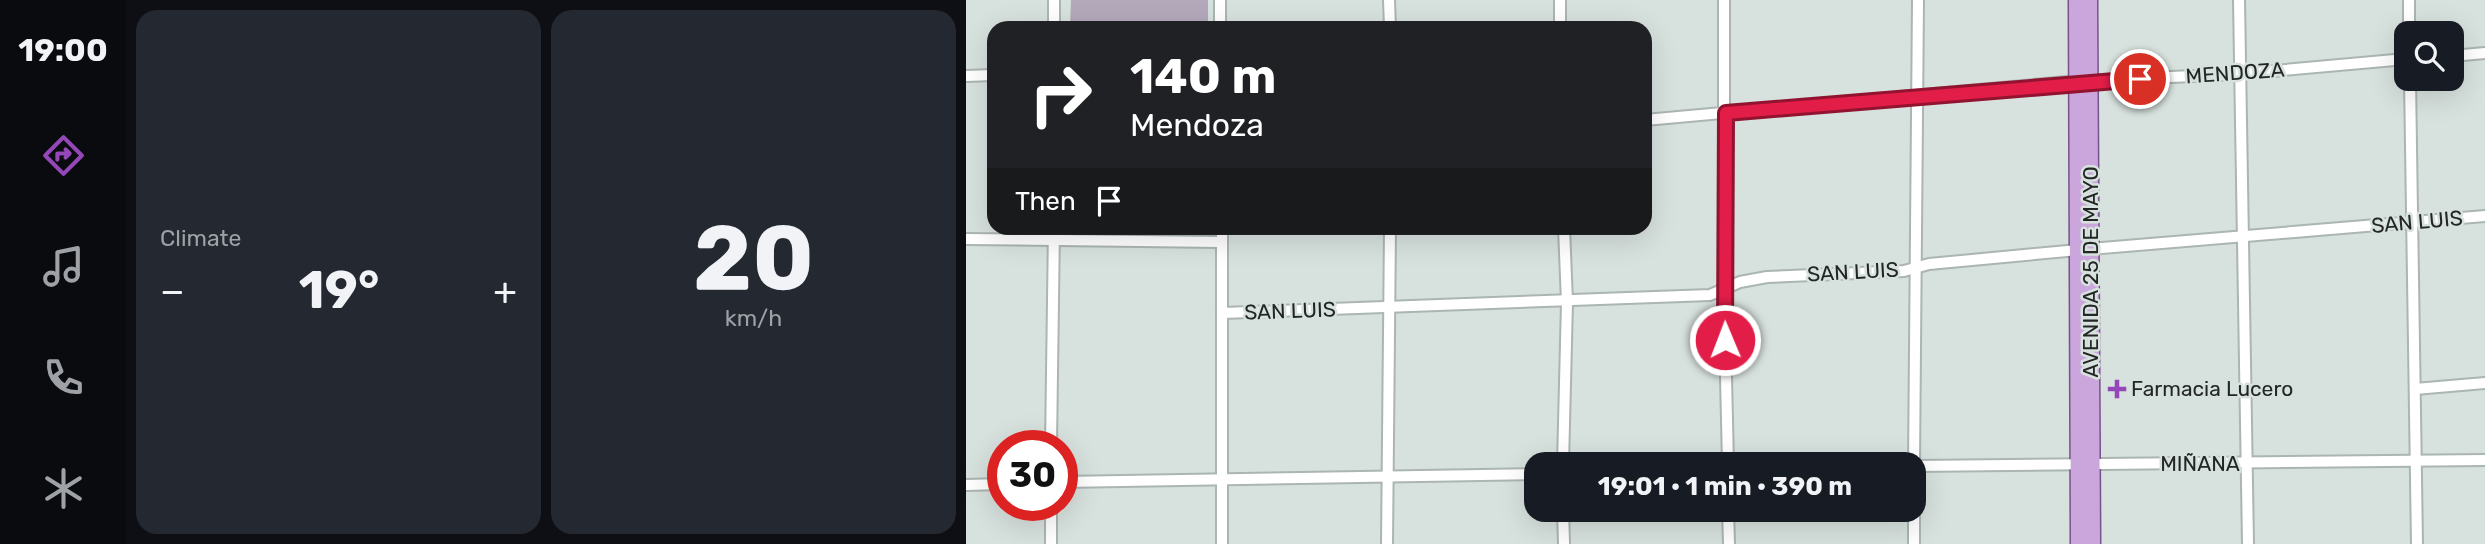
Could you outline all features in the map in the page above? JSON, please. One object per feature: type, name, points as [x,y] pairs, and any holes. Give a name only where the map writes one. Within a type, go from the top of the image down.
[{"type":"main road","name":"AVENIDA 25 DE MAYO","points":[[2077,0],[2084,81]]},
{"type":"main road","name":"AVENIDA 25 DE MAYO","points":[[2079,544],[2085,463],[2084,81],[2089,0]]},
{"type":"main road","name":"AVENIDA 25 DE MAYO","points":[[2085,463],[2092,544]]},
{"type":"street","points":[[1054,0],[1054,21]]},
{"type":"street","points":[[1220,0],[1220,21]]},
{"type":"street","points":[[1389,0],[1390,21]]},
{"type":"street","points":[[1560,0],[1560,21]]},
{"type":"street","points":[[1724,0],[1724,290],[1728,452]]},
{"type":"street","points":[[1914,452],[1918,0]]},
{"type":"street","points":[[2239,0],[2248,544]]},
{"type":"street","points":[[2409,0],[2409,21]]},
{"type":"street","points":[[2464,55],[2485,53]]},
{"type":"street","name":"MENDOZA","points":[[1652,119],[1918,98],[2084,81],[2240,74],[2394,60]]},
{"type":"street","points":[[966,76],[987,75]]},
{"type":"street","points":[[2410,91],[2417,544]]},
{"type":"street","name":"SAN LUIS","points":[[1222,313],[1710,295],[1740,282],[1767,277],[1904,271],[1917,267],[2085,249],[2485,216]]},
{"type":"street","points":[[1051,430],[1054,235]]},
{"type":"street","points":[[1222,235],[1222,544]]},
{"type":"street","points":[[1387,544],[1390,235]]},
{"type":"street","points":[[1563,452],[1567,302],[1564,235]]},
{"type":"street","points":[[966,239],[1222,242]]},
{"type":"street","points":[[2415,389],[2485,383]]},
{"type":"street","name":"MIÑANA","points":[[1926,465],[2247,465],[2485,460]]},
{"type":"street","points":[[1078,482],[1524,474]]},
{"type":"street","points":[[966,485],[987,484]]},
{"type":"street","points":[[1051,521],[1051,544]]},
{"type":"street","points":[[1563,522],[1564,544]]},
{"type":"street","points":[[1728,522],[1729,544]]},
{"type":"street","points":[[1914,522],[1914,544]]},
{"type":"shaded area","points":[[1071,0],[1208,0],[1208,21],[1070,21]]},
{"type":"place","name":"Farmacia Lucero","points":[[2117,389]]},
{"type":"route","points":[[1725,340],[1726,113],[1918,98],[2078,81],[2140,79]]}]
